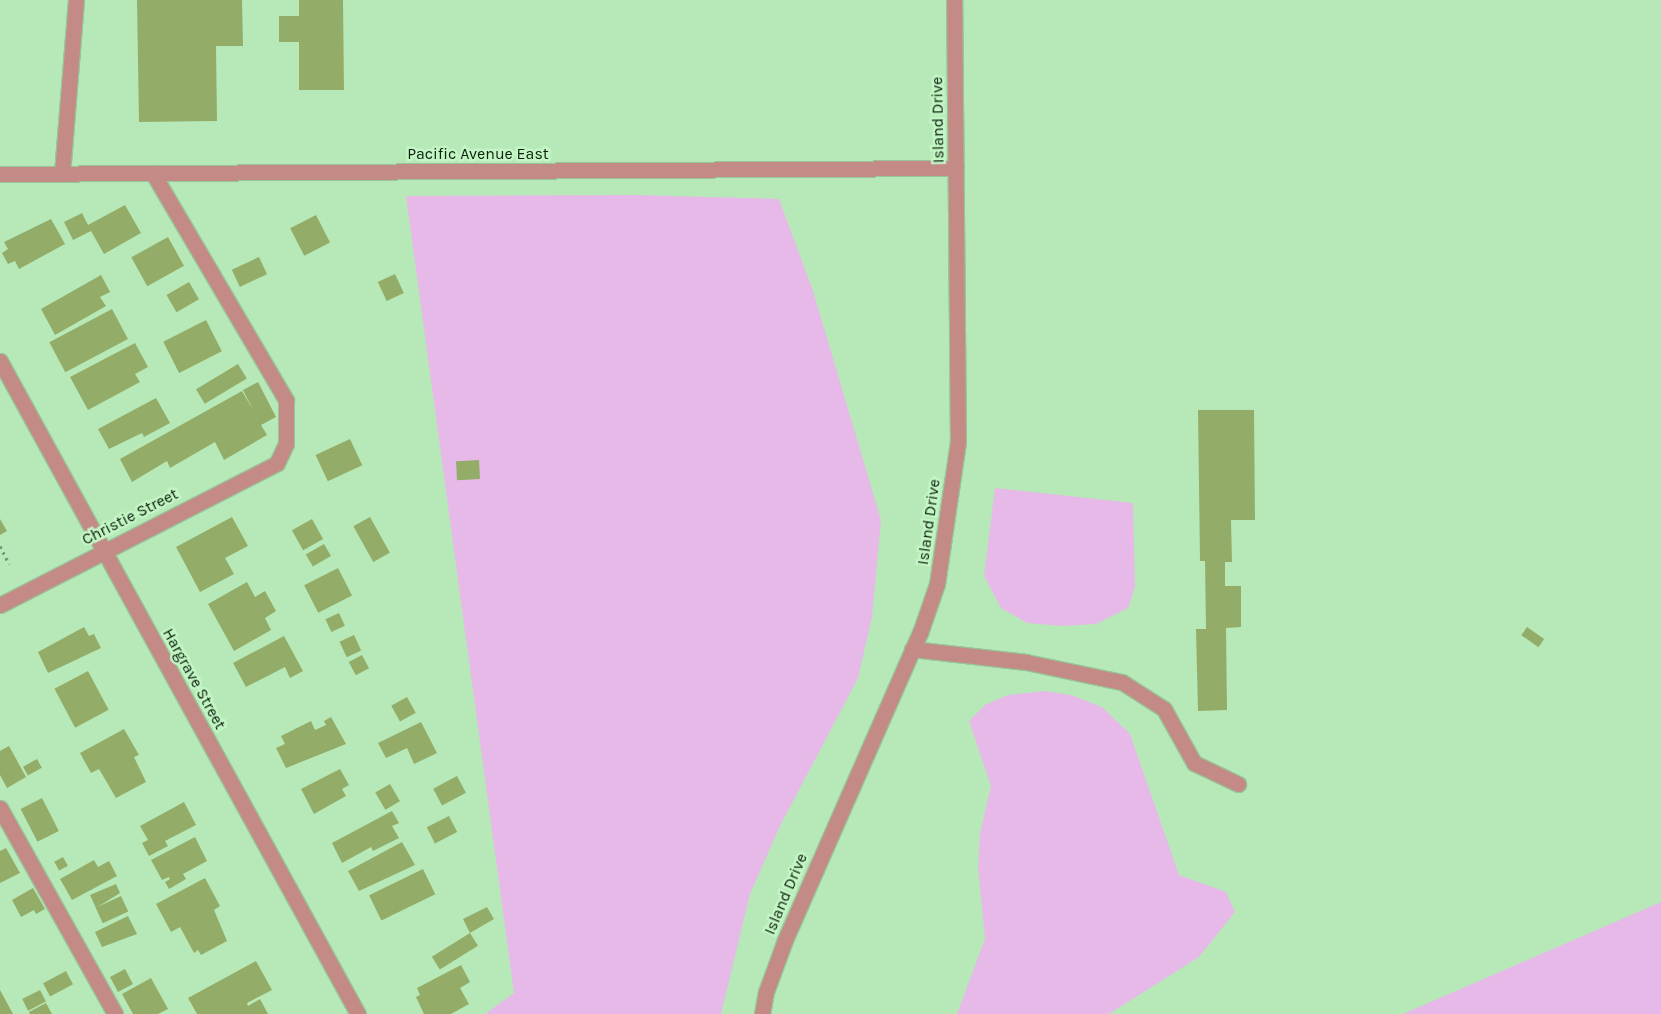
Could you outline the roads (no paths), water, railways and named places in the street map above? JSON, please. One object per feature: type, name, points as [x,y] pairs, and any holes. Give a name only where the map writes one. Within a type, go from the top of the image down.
[{"type":"street","points":[[62,174],[76,0]]},
{"type":"street","name":"Island Drive","points":[[762,1014],[766,992],[785,940],[912,649],[937,584],[958,442],[954,0]]},
{"type":"street","name":"Pacific Avenue East","points":[[0,174],[956,168]]},
{"type":"street","name":"Christie Street","points":[[0,605],[103,550],[277,463],[286,444],[286,400],[153,173]]},
{"type":"street","name":"Hargrave Street","points":[[0,361],[358,1014]]},
{"type":"street","points":[[912,649],[1035,663],[1122,682],[1164,709],[1194,764],[1238,784]]},
{"type":"street","points":[[0,808],[115,1014]]}]
